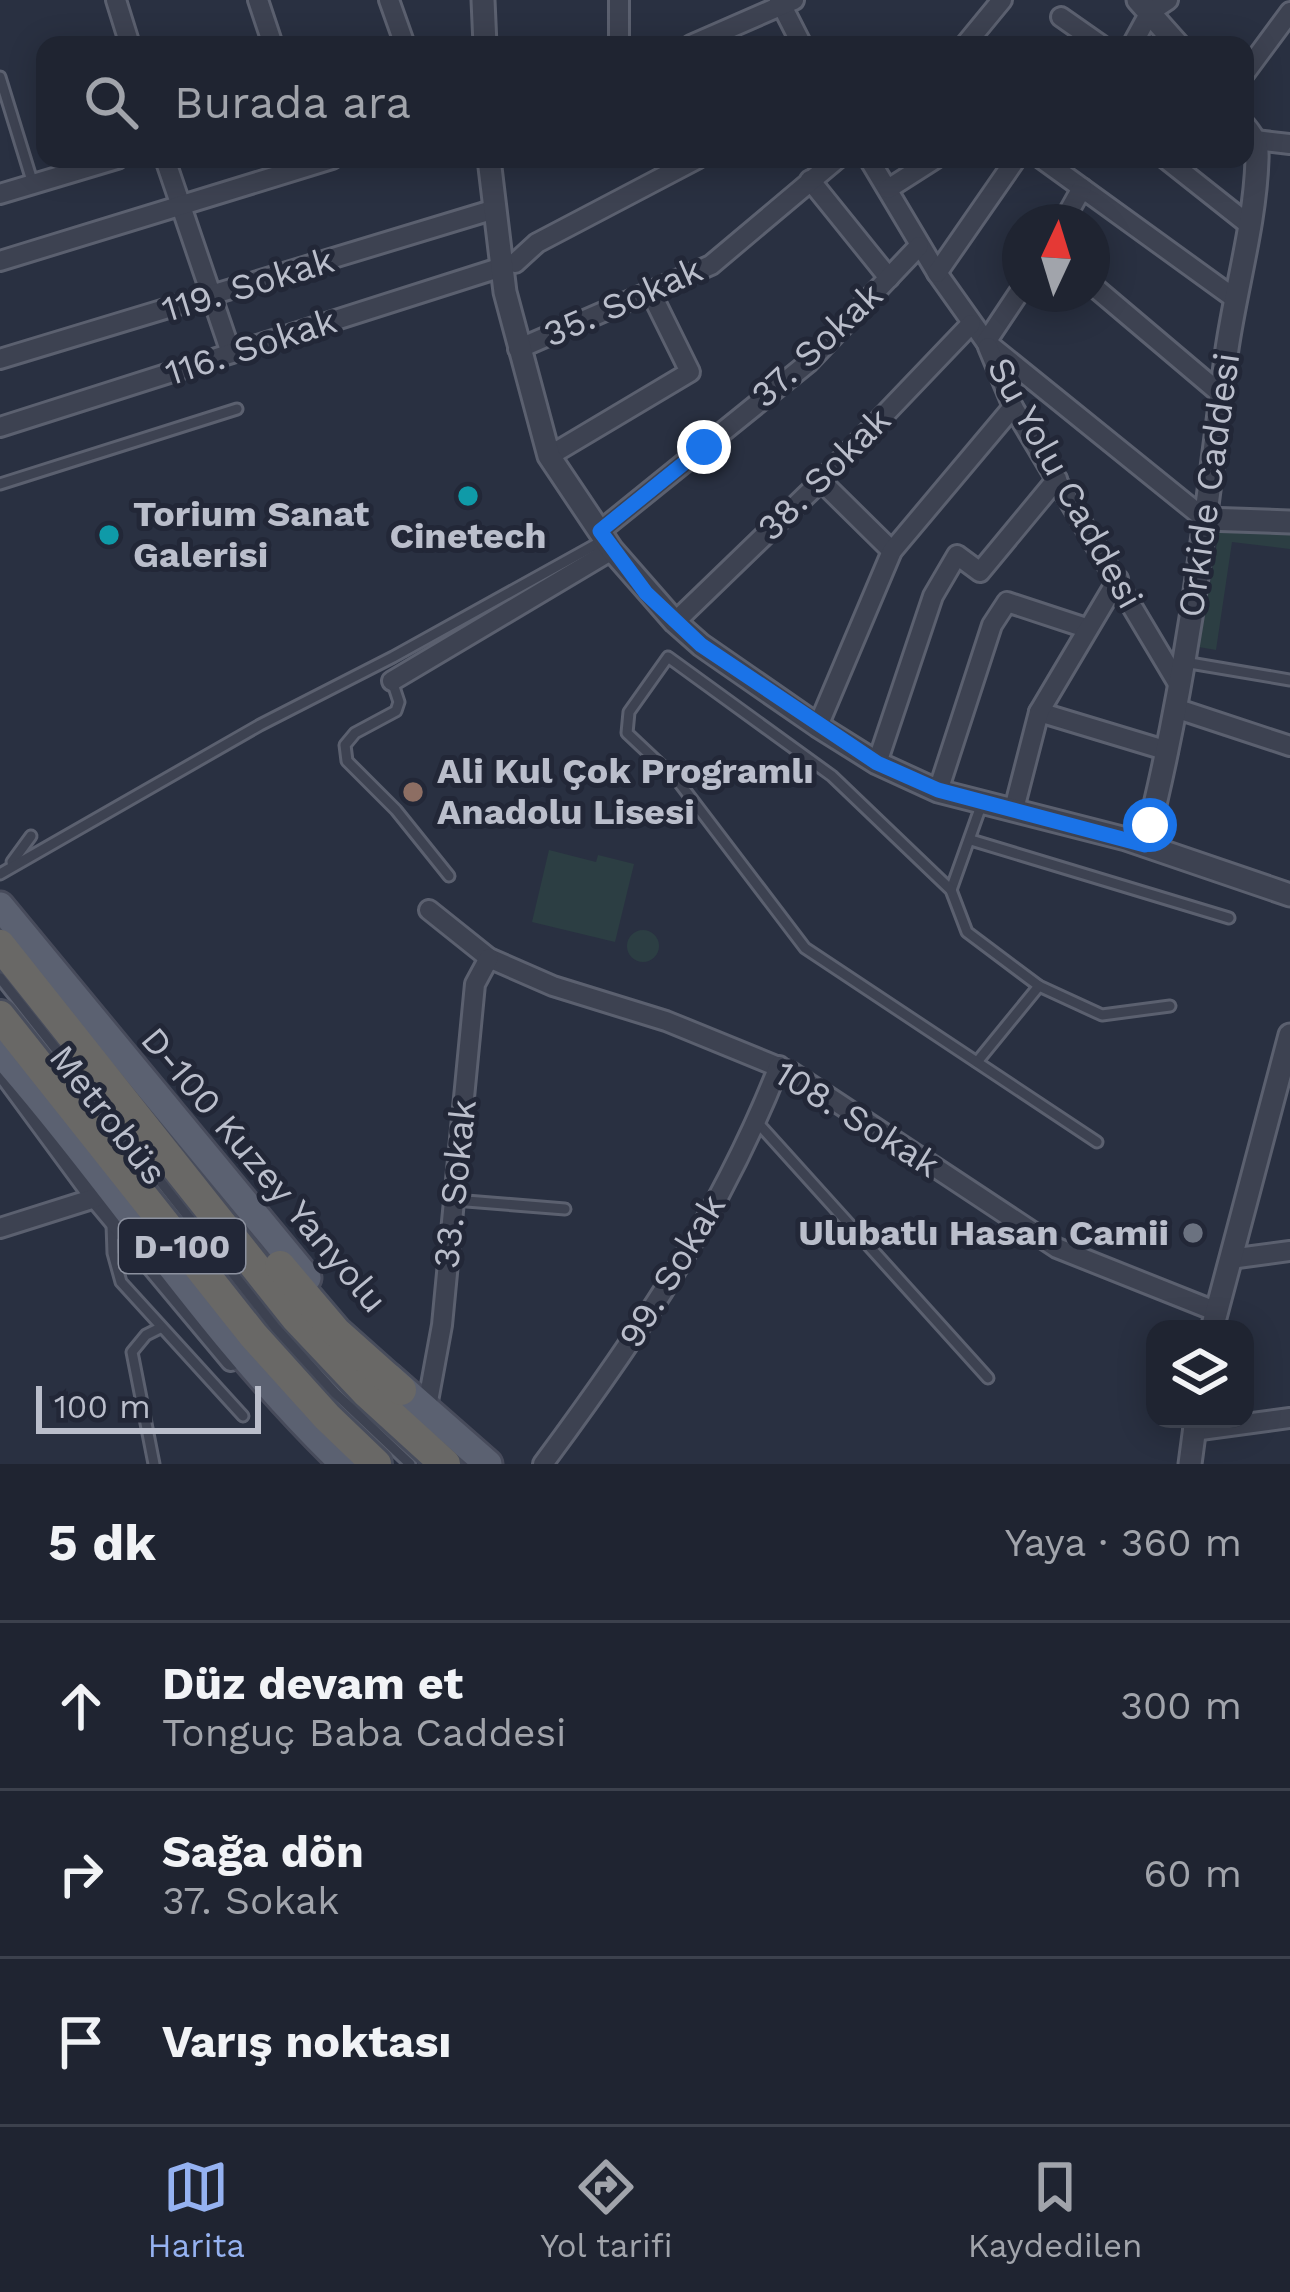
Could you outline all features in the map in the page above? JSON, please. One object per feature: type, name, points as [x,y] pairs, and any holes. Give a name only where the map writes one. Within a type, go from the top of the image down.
[{"type":"highway","name":"D-100","points":[[0,945],[296,1318],[382,1408],[446,1464]]},
{"type":"highway","name":"D-100","points":[[0,1016],[253,1335],[326,1417],[376,1464]]},
{"type":"highway","points":[[87,1053],[124,1084],[178,1142],[335,1332],[401,1390]]},
{"type":"main road","name":"D-100 Kuzey Yanyolu","points":[[0,907],[401,1390],[488,1464]]},
{"type":"main road","points":[[0,1052],[228,1341],[303,1426],[344,1464]]},
{"type":"street","points":[[116,0],[127,36]]},
{"type":"street","points":[[258,0],[271,36]]},
{"type":"street","points":[[389,0],[402,36]]},
{"type":"street","points":[[481,36],[483,0]]},
{"type":"street","points":[[619,0],[620,36]]},
{"type":"street","points":[[975,36],[1002,0]]},
{"type":"street","points":[[711,36],[785,2],[798,36]]},
{"type":"street","points":[[1136,36],[1152,4]]},
{"type":"street","points":[[1152,4],[1172,36]]},
{"type":"street","points":[[1254,61],[1290,12]]},
{"type":"street","points":[[1061,17],[1088,36]]},
{"type":"street","points":[[1254,134],[1290,144]]},
{"type":"street","name":"Orkide Caddesi","points":[[1145,845],[1184,662],[1258,157],[1254,145]]},
{"type":"street","points":[[0,194],[87,168]]},
{"type":"street","points":[[167,168],[231,353]]},
{"type":"street","points":[[0,261],[303,168]]},
{"type":"street","points":[[490,168],[508,265]]},
{"type":"street","points":[[503,168],[518,349],[549,456],[606,540],[675,622],[701,645],[877,763],[938,790],[1145,845],[1290,895]]},
{"type":"street","name":"116. Sokak","points":[[0,427],[508,265],[537,243],[680,168]]},
{"type":"street","name":"35. Sokak","points":[[518,349],[711,266],[825,168]]},
{"type":"street","points":[[875,168],[937,273],[986,342],[1205,519],[1290,522]]},
{"type":"street","points":[[888,189],[921,168]]},
{"type":"street","points":[[937,273],[1010,168]]},
{"type":"street","points":[[1054,168],[1234,298]]},
{"type":"street","points":[[1177,168],[1248,224]]},
{"type":"street","points":[[810,180],[889,278]]},
{"type":"street","points":[[1073,204],[1082,188]]},
{"type":"street","name":"119. Sokak","points":[[0,359],[495,209]]},
{"type":"street","name":"37. Sokak","points":[[392,681],[606,540],[808,362],[920,246]]},
{"type":"street","points":[[549,456],[690,372],[650,291]]},
{"type":"street","points":[[1110,300],[1222,395]]},
{"type":"street","points":[[986,342],[1006,312]]},
{"type":"street","name":"38. Sokak","points":[[675,622],[971,324]]},
{"type":"street","name":"Su Yolu Caddesi","points":[[986,342],[1013,407],[1118,579],[1178,698]]},
{"type":"street","points":[[818,726],[892,551],[1013,407]]},
{"type":"street","points":[[877,763],[934,596],[957,555],[980,572],[1058,479]]},
{"type":"street","points":[[820,481],[892,551]]},
{"type":"street","points":[[1015,809],[1039,712],[1118,579]]},
{"type":"street","points":[[938,790],[992,625],[1007,602],[1086,628]]},
{"type":"street","points":[[1178,698],[1290,746]]},
{"type":"street","points":[[1039,712],[1168,751]]},
{"type":"street","name":"108. Sokak","points":[[429,910],[489,958],[553,986],[666,1021],[779,1066],[1057,1248],[1213,1320]]},
{"type":"street","name":"33. Sokak","points":[[426,1412],[442,1325],[475,984],[489,958]]},
{"type":"street","points":[[1213,1320],[1290,1035]]},
{"type":"street","name":"99. Sokak","points":[[543,1464],[672,1283],[757,1122],[779,1066]]},
{"type":"street","points":[[0,1069],[94,1198],[242,1374],[303,1426]]},
{"type":"street","points":[[0,1228],[94,1198]]},
{"type":"street","points":[[1230,1259],[1290,1251]]},
{"type":"street","points":[[1254,1421],[1290,1418]]},
{"type":"street","points":[[1190,1464],[1194,1428]]},
{"type":"lane","points":[[0,77],[33,184]]},
{"type":"lane","points":[[0,484],[237,410]]},
{"type":"lane","points":[[2,872],[260,724],[606,540]]},
{"type":"lane","points":[[1097,1142],[805,948],[678,782],[627,733],[629,712],[668,657],[832,776],[951,890],[967,932],[1039,986],[1102,1015],[1170,1006]]},
{"type":"lane","points":[[1184,662],[1290,680]]},
{"type":"lane","points":[[392,681],[399,702],[396,711],[355,733],[345,745],[347,761],[449,876]]},
{"type":"lane","points":[[951,890],[982,803]]},
{"type":"lane","points":[[2,872],[31,836]]},
{"type":"lane","points":[[970,840],[1229,917]]},
{"type":"lane","name":"Metrobüs","points":[[0,977],[275,1328],[410,1464]]},
{"type":"lane","points":[[977,1062],[1039,986]]},
{"type":"lane","points":[[757,1122],[988,1378]]},
{"type":"lane","points":[[454,1200],[565,1209]]},
{"type":"lane","points":[[111,1219],[121,1282],[243,1416]]},
{"type":"lane","points":[[154,1464],[132,1352],[146,1335],[160,1328]]},
{"type":"shaded area","points":[[1220,525],[1290,533],[1290,549],[1232,542],[1216,650],[1199,647]]},
{"type":"shaded area","points":[[549,850],[596,862],[598,855],[634,864],[615,942],[532,922]]},
{"type":"shaded area","points":[[643,930],[654,935],[659,946],[654,957],[643,962],[632,957],[627,946],[632,935]]},
{"type":"place","name":"Cinetech","points":[[468,496]]},
{"type":"place","name":"Torium Sanat Galerisi","points":[[109,535]]},
{"type":"place","name":"Ali Kul Çok Programlı Anadolu Lisesi","points":[[413,792]]},
{"type":"place","name":"Ulubatlı Hasan Camii","points":[[1193,1233]]},
{"type":"route","points":[[704,447],[600,531],[646,593],[701,645],[877,763],[938,790],[1145,845],[1150,825]]}]
